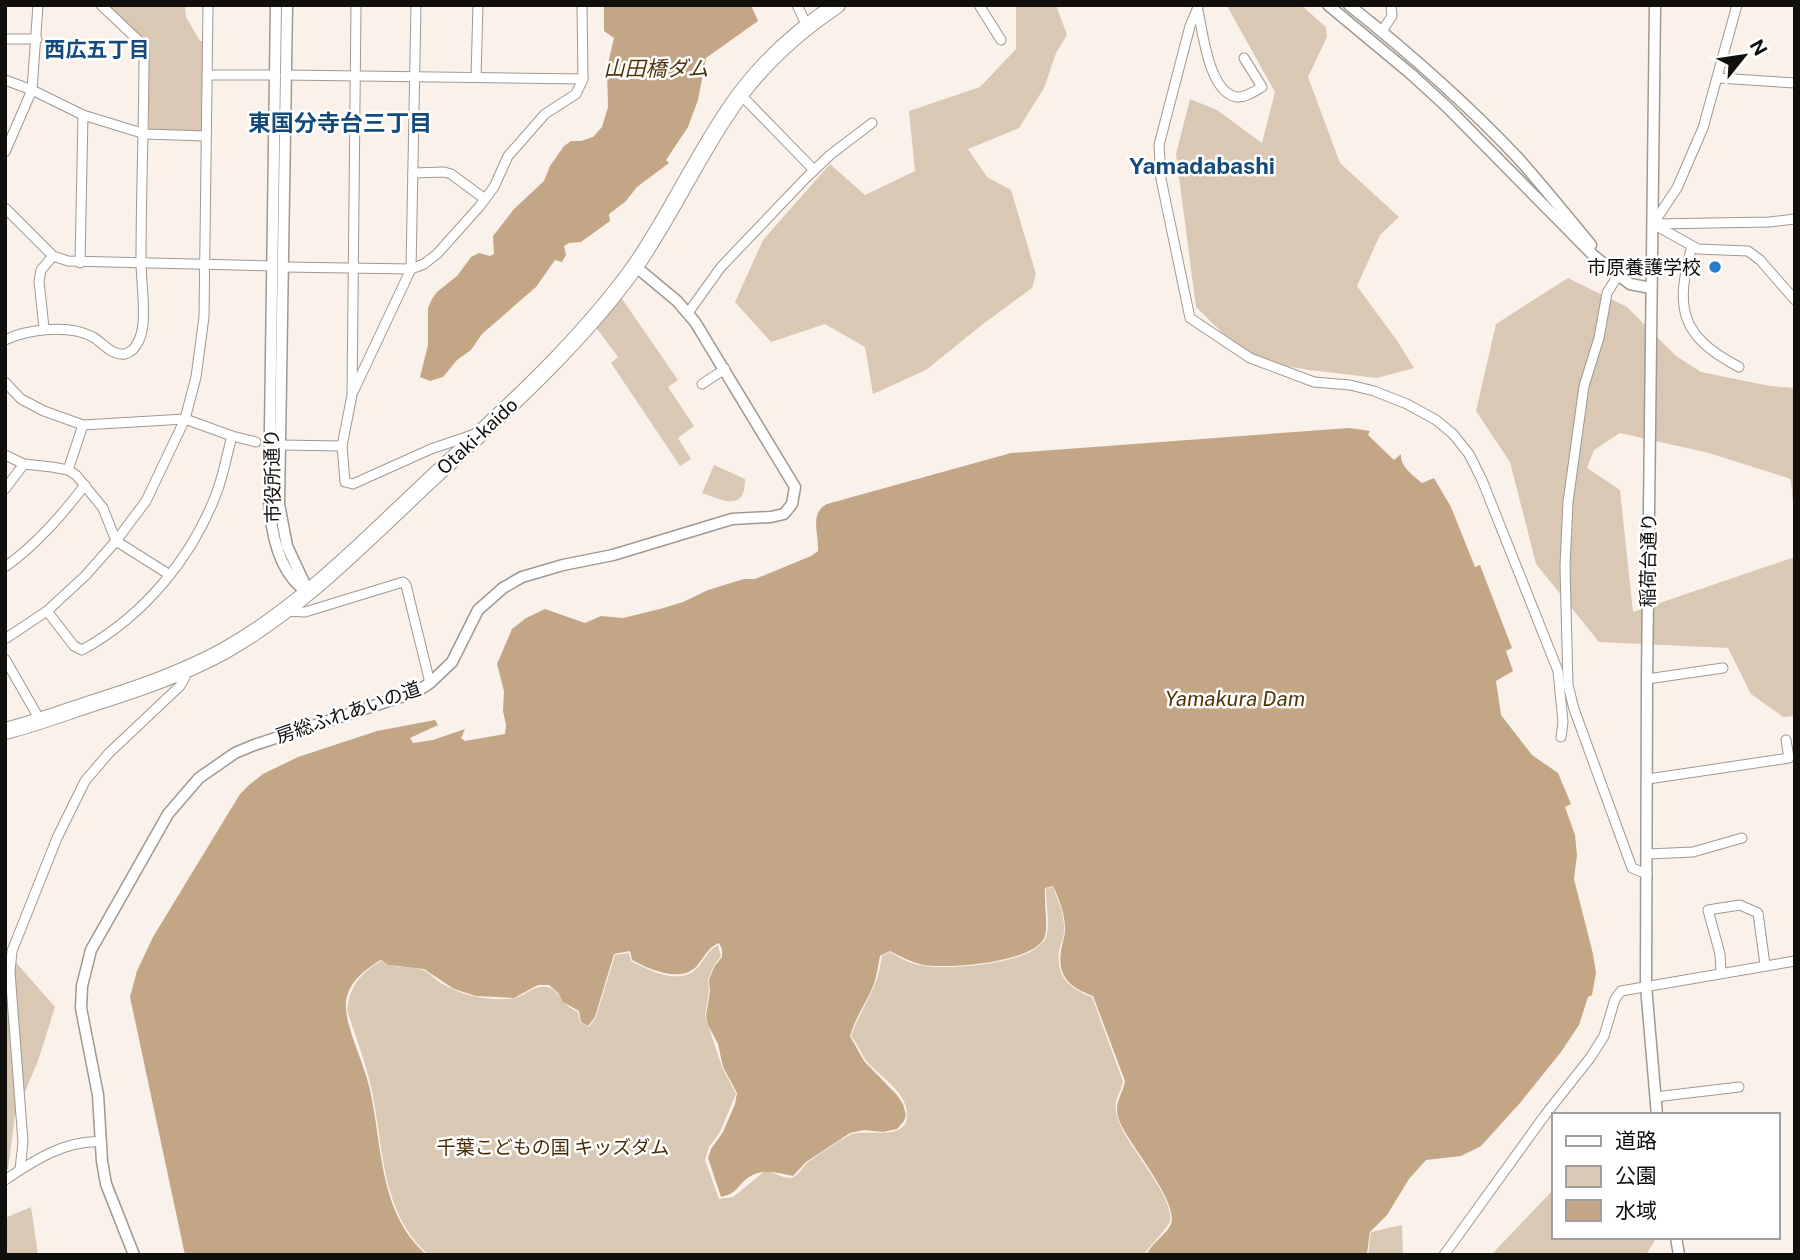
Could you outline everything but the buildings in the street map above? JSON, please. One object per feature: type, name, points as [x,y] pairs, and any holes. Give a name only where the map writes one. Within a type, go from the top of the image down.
[{"type":"highway","name":"Otaki-kaido","points":[[5,731],[186,670],[252,634],[309,593],[575,341],[635,266],[740,94],[779,51],[807,26],[837,5]]},
{"type":"street","points":[[5,152],[32,90],[38,5]]},
{"type":"street","points":[[5,341],[44,328],[77,332],[92,337],[116,354],[125,354],[133,350],[139,341],[143,325],[141,262],[145,134],[144,52],[140,42],[101,5]]},
{"type":"street","points":[[5,639],[47,611],[85,576],[116,541],[146,501],[185,419],[196,377],[204,317],[208,5]]},
{"type":"street","name":"市役所通り","points":[[276,5],[280,75],[271,519],[281,556],[290,576],[297,586],[309,593]]},
{"type":"street","name":"市役所通り","points":[[280,75],[286,5]]},
{"type":"street","points":[[356,5],[352,395],[342,446],[345,482],[349,484],[431,449],[483,431]]},
{"type":"street","points":[[352,395],[411,269],[416,5]]},
{"type":"street","points":[[476,77],[478,5]]},
{"type":"street","points":[[5,208],[53,256],[80,263],[141,262],[411,269],[424,264],[437,254],[485,199],[509,156],[545,114],[576,94],[583,79],[582,5]]},
{"type":"street","points":[[797,5],[807,26]]},
{"type":"street","points":[[979,5],[1001,40]]},
{"type":"street","points":[[1328,5],[1424,87],[1617,276],[1630,284],[1651,288]]},
{"type":"street","points":[[1349,5],[1433,76],[1516,157],[1617,276]]},
{"type":"street","points":[[1382,31],[1392,16],[1391,5]]},
{"type":"street","name":"稲荷台通り","points":[[1654,5],[1646,986],[1657,1113]]},
{"type":"street","points":[[1653,224],[1677,188],[1703,128],[1737,5]]},
{"type":"street","points":[[1199,8],[1214,77],[1222,88],[1235,97],[1262,88],[1244,58]]},
{"type":"street","points":[[1199,8],[1190,26],[1159,145],[1161,178],[1190,318],[1250,358],[1314,382],[1350,385],[1374,391],[1426,414],[1453,435],[1469,454],[1482,480],[1558,670],[1563,722],[1561,737]]},
{"type":"street","points":[[5,39],[37,39]]},
{"type":"street","points":[[207,75],[583,79]]},
{"type":"street","points":[[1424,87],[1433,76]]},
{"type":"street","points":[[1718,78],[1795,83]]},
{"type":"street","points":[[5,80],[83,115],[145,134],[205,136]]},
{"type":"street","points":[[740,94],[814,170]]},
{"type":"street","points":[[80,263],[83,115]]},
{"type":"street","points":[[688,313],[721,267],[814,170],[872,123]]},
{"type":"street","points":[[413,173],[451,174],[485,199]]},
{"type":"street","points":[[1653,224],[1795,219]]},
{"type":"street","points":[[1653,224],[1698,249],[1748,251],[1760,260],[1795,300]]},
{"type":"street","points":[[1692,246],[1683,281],[1683,310],[1690,328],[1707,346],[1721,358],[1739,367]]},
{"type":"street","points":[[44,328],[39,281],[41,270],[53,256]]},
{"type":"street","name":"房総ふれあいの道","points":[[134,1255],[106,1184],[99,1095],[81,1008],[85,966],[91,950],[168,814],[199,778],[235,753],[254,745],[416,692],[452,662],[478,610],[503,588],[522,578],[563,565],[613,555],[732,519],[784,514],[792,504],[795,487],[725,369],[688,313],[662,287],[635,266]]},
{"type":"street","name":"市役所通り","points":[[278,267],[281,522],[287,546],[309,593]]},
{"type":"street","points":[[1617,276],[1607,293],[1599,338],[1584,386],[1568,502],[1568,685],[1574,709],[1633,868],[1647,874]]},
{"type":"street","points":[[702,384],[725,369]]},
{"type":"street","points":[[5,382],[21,399],[44,411],[83,425],[185,419],[256,442]]},
{"type":"street","points":[[68,470],[83,425]]},
{"type":"street","points":[[47,611],[74,646],[82,650],[131,618],[170,575],[195,539],[218,488],[232,436]]},
{"type":"street","points":[[280,445],[342,446]]},
{"type":"street","points":[[5,455],[24,464],[68,470],[85,485],[103,508],[116,541],[170,575]]},
{"type":"street","points":[[5,489],[24,464]]},
{"type":"street","points":[[5,567],[26,553],[56,523],[85,485]]},
{"type":"street","points":[[286,611],[305,612],[403,582],[406,585],[430,683]]},
{"type":"street","points":[[5,659],[40,720]]},
{"type":"street","points":[[1647,679],[1723,668]]},
{"type":"street","points":[[20,1170],[23,1142],[10,972],[12,951],[57,838],[85,781],[109,754],[180,686],[186,670]]},
{"type":"street","points":[[1648,779],[1789,758],[1786,740]]},
{"type":"street","points":[[1648,854],[1693,852],[1742,838]]},
{"type":"street","points":[[1721,973],[1720,954],[1708,910],[1740,905],[1758,913],[1765,965]]},
{"type":"street","points":[[1444,1255],[1545,1115],[1590,1058],[1604,1035],[1615,999],[1621,991],[1795,961]]},
{"type":"street","points":[[1655,1097],[1740,1087]]},
{"type":"street","points":[[5,1180],[66,1146],[89,1141],[101,1142]]},
{"type":"green space","points":[[107,5],[185,5],[186,17],[200,41],[204,41],[203,129],[199,133],[149,131],[147,45]]},
{"type":"green space","points":[[1016,5],[1056,5],[1067,35],[1056,53],[1044,88],[1019,128],[968,149],[987,177],[1011,190],[1036,274],[1032,288],[926,370],[873,394],[865,347],[825,324],[771,342],[735,302],[763,240],[830,164],[865,195],[915,171],[909,111],[980,87],[1016,49]]},
{"type":"green space","points":[[1301,5],[1326,27],[1327,37],[1308,77],[1340,163],[1399,217],[1380,235],[1357,286],[1414,368],[1377,378],[1250,360],[1196,307],[1176,154],[1190,99],[1217,110],[1262,143],[1275,92],[1227,6]]},
{"type":"green space","points":[[1568,278],[1627,307],[1676,356],[1701,372],[1770,386],[1795,388],[1795,529],[1791,479],[1709,453],[1620,433],[1594,450],[1587,468],[1620,490],[1633,612],[1795,557],[1795,716],[1783,717],[1751,694],[1728,648],[1599,642],[1536,564],[1510,462],[1476,411],[1496,324]]},
{"type":"green space","points":[[620,296],[678,380],[668,387],[694,426],[678,438],[691,459],[680,466],[611,363],[618,357],[595,326]]},
{"type":"green space","points":[[714,465],[745,479],[744,490],[737,500],[725,501],[702,493]]},
{"type":"green space","name":"千葉こどもの国 キッズダム","points":[[1053,887],[1064,925],[1059,952],[1062,975],[1071,986],[1092,997],[1123,1081],[1116,1103],[1119,1123],[1156,1182],[1169,1210],[1169,1224],[1144,1255],[429,1255],[413,1238],[401,1219],[386,1177],[369,1077],[347,1010],[357,981],[381,961],[391,966],[423,970],[449,987],[482,998],[509,999],[545,986],[578,1012],[580,1022],[589,1027],[596,1017],[615,955],[629,953],[631,961],[646,968],[680,976],[695,970],[718,945],[721,956],[708,980],[705,1016],[722,1067],[736,1094],[705,1160],[719,1199],[733,1197],[766,1170],[791,1178],[810,1160],[852,1134],[886,1133],[901,1128],[906,1123],[907,1114],[902,1098],[865,1059],[851,1036],[876,981],[882,956],[890,952],[920,965],[953,967],[991,963],[1026,953],[1039,946],[1046,937],[1046,888]]},
{"type":"green space","points":[[5,950],[55,1007],[38,1061],[15,1115],[8,1169],[5,1171]]},
{"type":"green space","points":[[1552,1191],[1552,1239],[1656,1239],[1646,1255],[1491,1255]]},
{"type":"green space","points":[[31,1207],[38,1255],[5,1255],[5,1218]]},
{"type":"green space","points":[[1402,1225],[1403,1255],[1368,1255],[1371,1232]]},
{"type":"water","name":"山田橋ダム","points":[[604,5],[751,5],[758,21],[706,58],[698,100],[688,127],[666,160],[669,163],[637,187],[625,202],[609,214],[610,221],[581,242],[564,246],[566,255],[562,262],[555,260],[536,287],[482,334],[471,350],[457,360],[443,377],[430,381],[420,377],[428,345],[428,308],[437,292],[457,276],[471,257],[479,253],[490,256],[494,254],[493,236],[514,209],[544,181],[550,166],[564,146],[571,141],[593,137],[602,127],[608,107],[607,68],[614,38],[604,31]]},
{"type":"water","name":"Yamakura Dam","points":[[1349,428],[1370,431],[1368,435],[1394,460],[1401,454],[1405,467],[1422,483],[1434,478],[1451,507],[1475,567],[1480,565],[1512,648],[1506,651],[1513,671],[1496,681],[1501,715],[1532,755],[1558,773],[1571,804],[1565,807],[1575,835],[1577,855],[1574,879],[1596,973],[1592,995],[1588,997],[1579,1025],[1520,1103],[1481,1146],[1461,1156],[1426,1160],[1409,1179],[1387,1215],[1370,1232],[1367,1253],[1146,1255],[1170,1226],[1172,1216],[1161,1188],[1130,1141],[1118,1117],[1118,1102],[1125,1081],[1093,996],[1072,985],[1061,968],[1065,923],[1053,886],[1045,888],[1045,936],[1038,945],[1026,952],[990,962],[952,966],[924,965],[890,951],[880,956],[874,984],[850,1036],[864,1061],[903,1104],[906,1115],[897,1129],[850,1133],[806,1162],[793,1176],[761,1172],[744,1181],[732,1193],[721,1197],[708,1158],[723,1132],[737,1093],[723,1067],[718,1044],[706,1016],[709,980],[722,957],[719,943],[709,950],[696,967],[681,974],[664,973],[647,967],[632,960],[630,951],[614,954],[595,1017],[588,1026],[581,1022],[579,1011],[563,1002],[549,985],[538,985],[514,998],[476,996],[454,989],[424,969],[388,965],[381,960],[361,974],[351,986],[346,1001],[347,1017],[369,1086],[391,1198],[399,1219],[411,1238],[427,1255],[185,1255],[130,997],[137,971],[153,937],[240,794],[263,774],[298,757],[377,731],[435,720],[438,725],[410,738],[413,743],[433,740],[465,729],[461,738],[465,741],[505,734],[504,691],[497,664],[512,629],[526,618],[545,609],[585,623],[601,616],[623,618],[683,602],[708,590],[744,579],[755,579],[818,551],[817,518],[821,508],[827,504],[1011,453]]},
{"type":"place","name":"市原養護学校","points":[[1715,267]]},
{"type":"district","name":"西広五丁目","points":[[97,49]]},
{"type":"district","name":"東国分寺台三丁目","points":[[340,122]]},
{"type":"district","name":"Yamadabashi","points":[[1202,165]]}]
